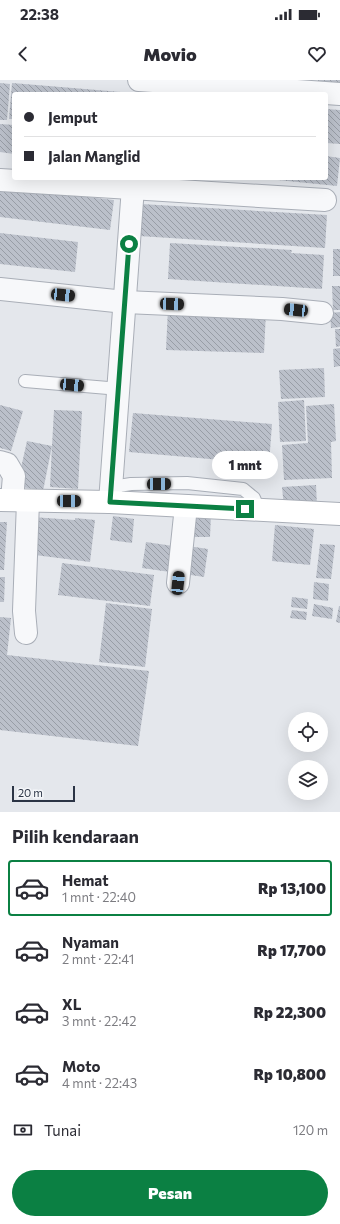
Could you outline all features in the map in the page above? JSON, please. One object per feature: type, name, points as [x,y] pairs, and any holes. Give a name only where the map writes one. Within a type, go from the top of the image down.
[{"type":"street","points":[[140,80],[311,92]]},
{"type":"street","points":[[328,93],[340,94]]},
{"type":"street","points":[[0,180],[325,200]]},
{"type":"street","points":[[111,494],[120,389],[133,187]]},
{"type":"street","points":[[0,289],[125,302],[282,309],[322,313]]},
{"type":"street","points":[[0,462],[7,464],[14,476],[14,500],[26,633]]},
{"type":"street","points":[[14,500],[111,494],[186,506],[340,514]]},
{"type":"street","points":[[178,583],[186,506]]},
{"type":"lane","points":[[25,381],[120,389]]},
{"type":"lane","points":[[111,494],[132,484],[187,483],[243,489],[254,498],[259,510]]},
{"type":"building","points":[[318,80],[340,80],[340,84],[318,82]]},
{"type":"building","points":[[0,83],[10,84],[7,120],[0,120]]},
{"type":"building","points":[[12,83],[121,92],[12,92],[12,119],[9,119]]},
{"type":"building","points":[[328,109],[340,110],[340,144],[328,143]]},
{"type":"building","points":[[0,124],[12,125],[12,154],[0,152]]},
{"type":"building","points":[[328,156],[340,158],[337,186],[278,180],[328,180]]},
{"type":"building","points":[[0,187],[114,200],[110,230],[0,217]]},
{"type":"building","points":[[141,204],[327,215],[325,248],[139,236]]},
{"type":"building","points":[[0,233],[78,242],[75,272],[0,264]]},
{"type":"building","points":[[170,243],[292,250],[291,253],[324,255],[322,289],[168,279]]},
{"type":"building","points":[[333,249],[340,249],[340,276],[333,276]]},
{"type":"building","points":[[332,286],[340,286],[340,310],[333,310]]},
{"type":"building","points":[[168,308],[266,311],[264,353],[166,350]]},
{"type":"building","points":[[340,312],[340,327],[331,328],[330,313]]},
{"type":"building","points":[[335,329],[340,329],[340,346],[336,347]]},
{"type":"building","points":[[340,348],[340,366],[334,367],[333,349]]},
{"type":"building","points":[[324,368],[325,397],[281,399],[279,370]]},
{"type":"building","points":[[304,400],[306,441],[280,442],[278,402]]},
{"type":"building","points":[[334,404],[336,441],[331,442],[332,478],[284,480],[282,445],[308,443],[306,406]]},
{"type":"building","points":[[0,405],[23,411],[11,451],[0,448]]},
{"type":"building","points":[[54,410],[82,411],[78,489],[50,487]]},
{"type":"building","points":[[133,413],[272,424],[269,464],[129,452]]},
{"type":"building","points":[[27,441],[52,446],[43,491],[17,486]]},
{"type":"building","points":[[316,485],[317,506],[284,508],[282,487]]},
{"type":"building","points":[[191,514],[211,515],[210,537],[190,537]]},
{"type":"building","points":[[113,516],[134,519],[132,543],[110,540]]},
{"type":"building","points":[[32,517],[95,520],[90,562],[27,554]]},
{"type":"building","points":[[0,522],[7,522],[4,570],[0,570]]},
{"type":"building","points":[[275,525],[314,529],[310,565],[272,561]]},
{"type":"building","points":[[146,542],[173,546],[170,572],[142,568]]},
{"type":"building","points":[[320,544],[335,545],[331,579],[316,578]]},
{"type":"building","points":[[188,546],[208,549],[204,577],[184,574]]},
{"type":"building","points":[[62,563],[154,575],[150,606],[58,595]]},
{"type":"building","points":[[0,577],[5,577],[4,602],[0,602]]},
{"type":"building","points":[[314,582],[329,584],[328,601],[313,599]]},
{"type":"building","points":[[292,597],[308,599],[307,609],[291,607]]},
{"type":"building","points":[[106,603],[152,609],[145,667],[99,662]]},
{"type":"building","points":[[314,604],[333,608],[332,619],[312,616]]},
{"type":"building","points":[[340,606],[340,623],[336,622]]},
{"type":"building","points":[[292,610],[307,612],[306,620],[290,618]]},
{"type":"building","points":[[0,617],[11,618],[7,655],[149,671],[138,746],[0,730]]},
{"type":"route","points":[[129,244],[120,389],[110,502],[245,509]]}]
